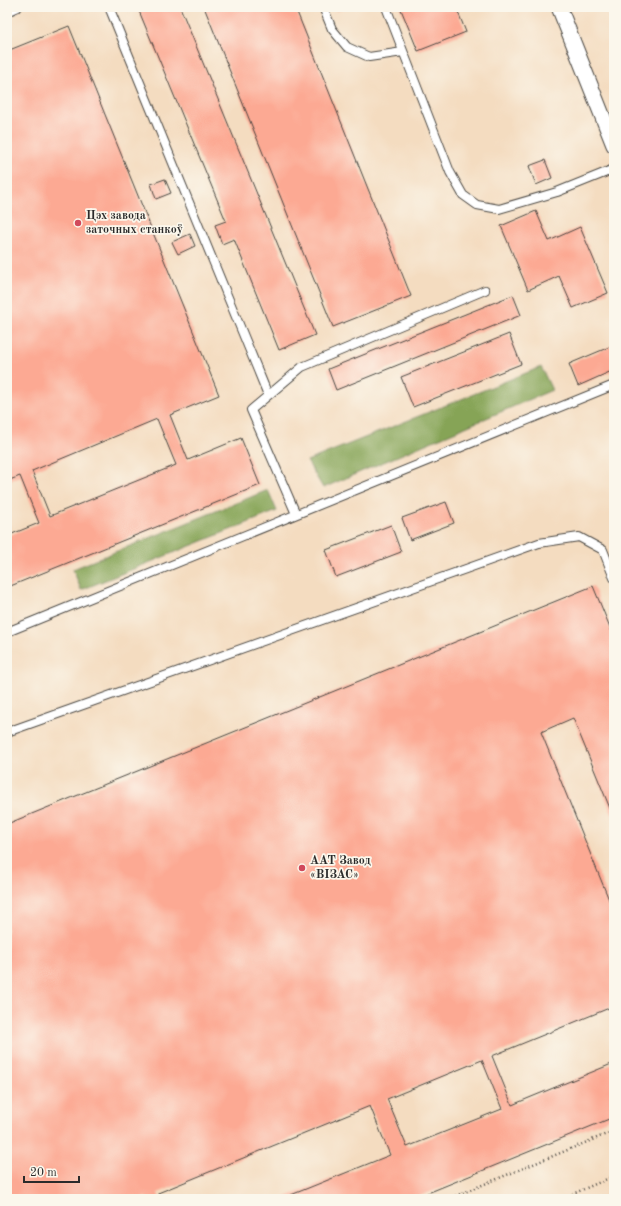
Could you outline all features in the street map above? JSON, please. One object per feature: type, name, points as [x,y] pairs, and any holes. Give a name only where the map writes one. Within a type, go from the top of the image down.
[{"type":"street","points":[[559,7],[614,145]]},
{"type":"lane","points":[[7,12],[18,7]]},
{"type":"lane","points":[[109,7],[268,395]]},
{"type":"lane","points":[[323,7],[332,29],[347,47],[369,57],[403,52]]},
{"type":"lane","points":[[386,7],[450,172],[463,195],[477,205],[499,208],[557,192],[614,169]]},
{"type":"lane","points":[[296,514],[251,410],[302,367],[485,290]]},
{"type":"lane","points":[[7,632],[614,385]]},
{"type":"lane","points":[[7,732],[539,543],[579,537],[603,550],[614,578]]},
{"type":"path","points":[[448,1199],[614,1131]]},
{"type":"path","points":[[560,1199],[614,1176]]},
{"type":"green space","points":[[541,367],[552,390],[323,488],[307,461]]},
{"type":"green space","points":[[268,490],[277,511],[81,590],[73,569]]},
{"type":"building","points":[[149,7],[180,7],[315,335],[279,350],[234,239],[222,244],[215,225],[226,221],[139,11]]},
{"type":"building","points":[[204,7],[295,7],[411,296],[333,327]]},
{"type":"building","points":[[336,7],[348,7],[337,11]]},
{"type":"building","points":[[400,7],[456,7],[466,32],[418,51]]},
{"type":"building","name":"Цэх завода заточных станкоў","points":[[69,26],[219,395],[170,415],[188,460],[241,438],[260,485],[8,587],[7,536],[39,523],[20,476],[7,481],[7,51]],"holes":[[[157,419],[176,465],[50,516],[32,471]]]},
{"type":"building","points":[[545,160],[552,178],[536,185],[529,166]]},
{"type":"building","points":[[165,179],[171,193],[156,199],[151,184]]},
{"type":"building","points":[[536,211],[549,241],[580,227],[608,293],[573,308],[559,276],[528,290],[501,226]]},
{"type":"building","points":[[190,234],[195,246],[178,254],[172,242]]},
{"type":"building","points":[[513,295],[521,315],[336,390],[328,369]]},
{"type":"building","points":[[509,334],[521,364],[413,407],[401,377]]},
{"type":"building","points":[[614,345],[614,370],[578,386],[569,364]]},
{"type":"building","points":[[446,502],[454,523],[410,540],[402,518]]},
{"type":"building","points":[[391,525],[401,552],[336,577],[326,550]]},
{"type":"building","name":"ААТ Завод «ВІЗАС»","points":[[593,586],[614,637],[614,818],[573,718],[541,732],[614,912],[614,1006],[492,1056],[512,1105],[614,1063],[614,1117],[413,1199],[281,1199],[390,1155],[370,1106],[158,1193],[160,1199],[146,1199],[146,1197],[142,1199],[7,1199],[7,824]],"holes":[[[482,1060],[502,1109],[407,1147],[387,1099]]]},
{"type":"place","name":"Цэх завода заточных станкоў","points":[[78,223]]},
{"type":"place","name":"ААТ Завод «ВІЗАС»","points":[[302,868]]}]
